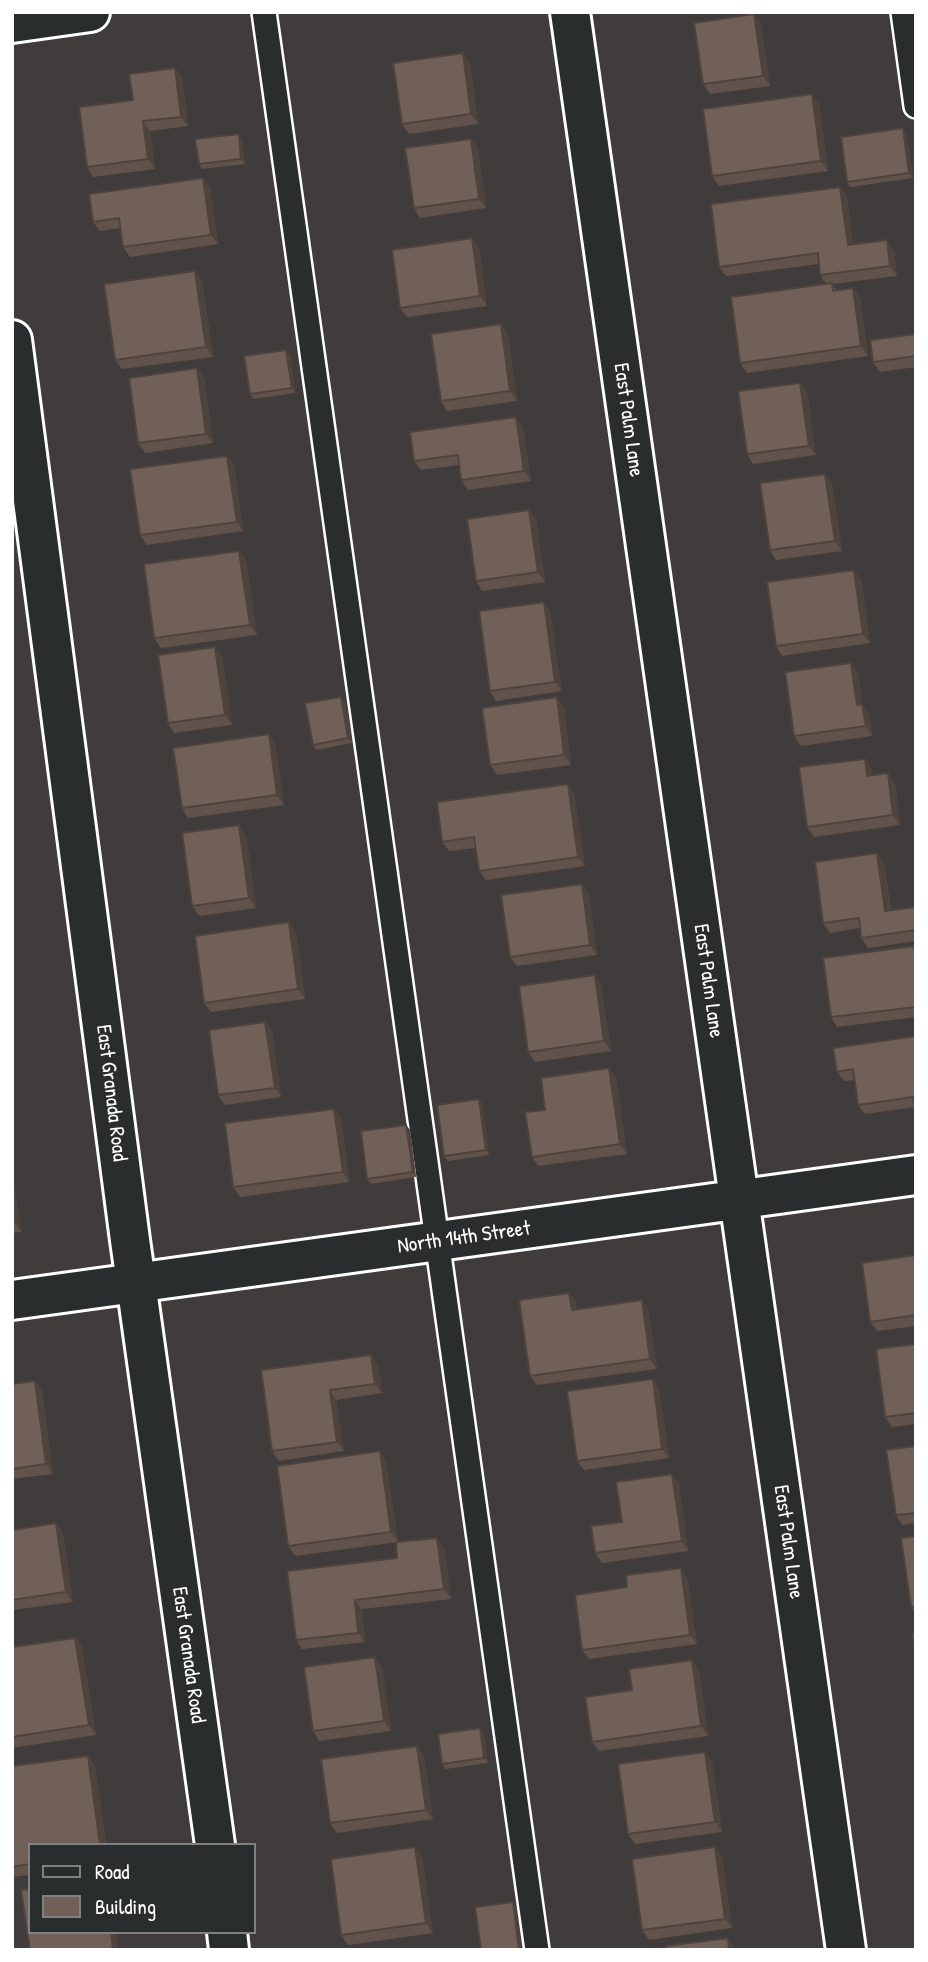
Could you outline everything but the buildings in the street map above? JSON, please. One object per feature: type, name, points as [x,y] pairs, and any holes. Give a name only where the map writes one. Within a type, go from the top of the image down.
[{"type":"street","points":[[12,23],[90,12]]},
{"type":"street","name":"East Palm Lane","points":[[570,12],[846,1950]]},
{"type":"street","name":"East Granada Road","points":[[12,340],[136,1283],[215,1843]]},
{"type":"street","name":"North 14th Street","points":[[12,1300],[916,1175]]},
{"type":"lane","points":[[264,12],[537,1950]]},
{"type":"lane","points":[[902,12],[916,106]]}]
